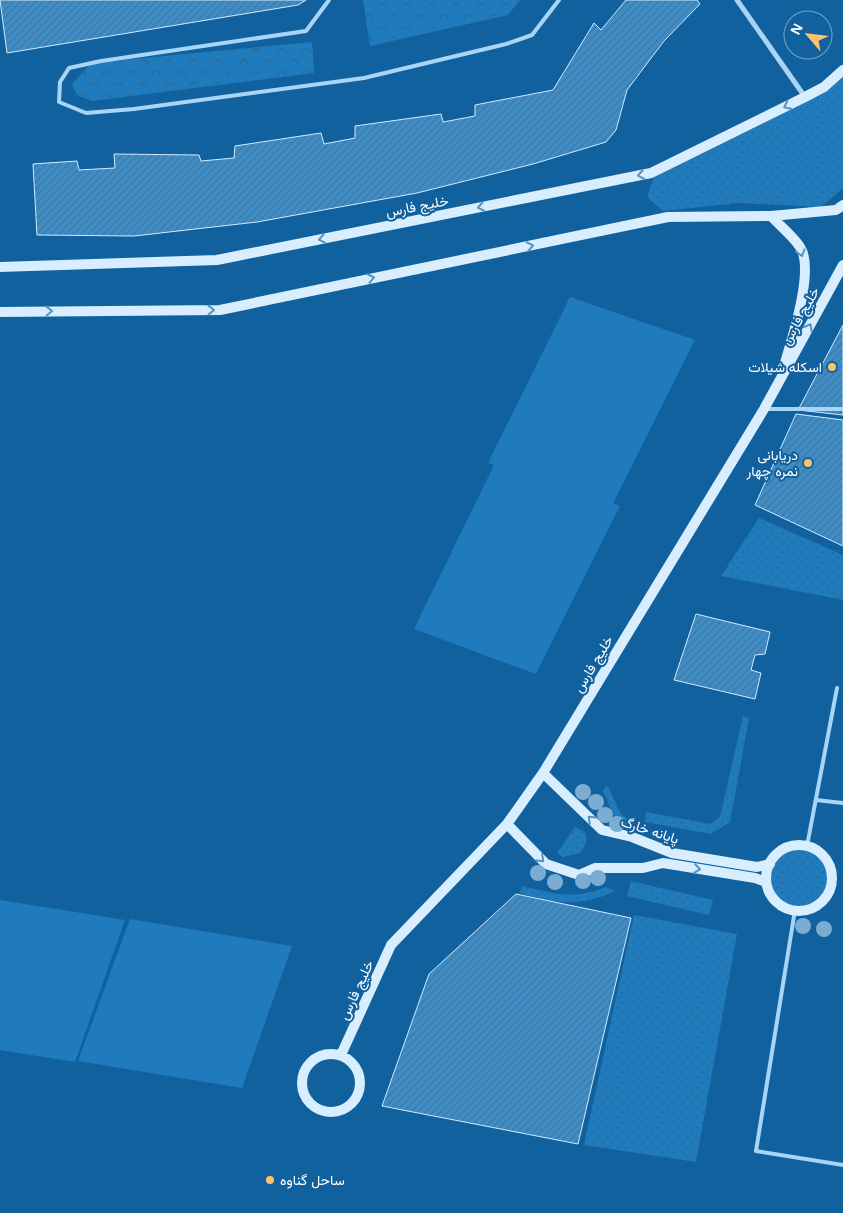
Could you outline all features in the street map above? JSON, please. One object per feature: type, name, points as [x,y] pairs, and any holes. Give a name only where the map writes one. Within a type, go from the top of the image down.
[{"type":"main road","name":"خلیج فارس","points":[[0,267],[217,260],[651,173],[824,87],[843,70]]},
{"type":"main road","points":[[0,312],[220,310],[668,217],[771,216],[836,210],[843,205]]},
{"type":"main road","points":[[771,216],[801,248],[805,274],[798,318],[778,385]]},
{"type":"main road","name":"خلیج فارس","points":[[341,1055],[391,945],[507,824],[543,773],[764,409],[843,265]]},
{"type":"main road","name":"پایانه خارگ","points":[[543,773],[602,830],[632,836],[672,853],[757,867],[770,864]]},
{"type":"main road","points":[[507,824],[546,864],[579,875],[595,868],[643,868],[663,863],[755,878],[766,882]]},
{"type":"main road","points":[[808,846],[817,850],[830,867],[832,878],[829,889],[820,902],[806,910],[784,908],[775,901],[769,892],[766,882],[770,864],[777,852],[786,847],[808,846]]},
{"type":"main road","points":[[322,1055],[341,1055],[356,1066],[360,1085],[358,1094],[353,1103],[335,1112],[316,1108],[304,1094],[303,1074],[307,1066],[322,1055]]},
{"type":"street","points":[[737,0],[805,97]]},
{"type":"lane","points":[[329,0],[306,31],[102,61],[69,68],[60,82],[59,102],[86,113],[134,109],[364,78],[506,44],[532,35],[559,0]]},
{"type":"lane","points":[[764,409],[843,408]]},
{"type":"lane","points":[[808,846],[837,688]]},
{"type":"lane","points":[[816,800],[843,803]]},
{"type":"lane","points":[[795,910],[756,1151],[843,1165]]},
{"type":"green space","points":[[363,0],[520,0],[508,15],[370,46]]},
{"type":"green space","points":[[312,42],[314,73],[92,101],[77,95],[72,84],[91,63]]},
{"type":"green space","points":[[843,77],[843,188],[821,207],[739,203],[663,211],[647,197],[654,176],[826,91]]},
{"type":"green space","points":[[570,297],[695,340],[613,503],[620,506],[536,674],[414,629],[494,465],[488,463]]},
{"type":"green space","points":[[759,518],[843,555],[843,600],[721,576]]},
{"type":"green space","points":[[743,716],[749,718],[730,822],[711,834],[645,822],[646,812],[710,824],[720,817]]},
{"type":"green space","points":[[607,785],[621,814],[635,824],[616,821],[603,791]]},
{"type":"green space","points":[[575,827],[585,832],[585,846],[580,853],[563,857],[557,853]]},
{"type":"green space","points":[[799,845],[811,848],[822,855],[829,866],[832,878],[829,890],[822,901],[811,908],[799,911],[787,908],[776,901],[769,890],[766,878],[769,866],[776,855],[787,848]]},
{"type":"green space","points":[[631,881],[713,900],[709,915],[627,896]]},
{"type":"green space","points":[[523,886],[574,895],[606,887],[615,891],[590,900],[567,902],[519,893]]},
{"type":"green space","points":[[0,900],[125,920],[75,1062],[0,1050]]},
{"type":"green space","points":[[634,915],[737,934],[696,1162],[584,1145]]},
{"type":"green space","points":[[130,919],[292,946],[242,1088],[78,1061]]},
{"type":"building","points":[[0,0],[306,0],[298,5],[7,53]]},
{"type":"building","points":[[626,0],[697,0],[700,4],[664,41],[627,90],[616,130],[606,142],[533,164],[417,193],[257,222],[134,236],[37,235],[33,164],[77,161],[79,170],[115,168],[114,154],[199,155],[201,161],[234,158],[235,146],[321,133],[324,144],[355,138],[355,126],[441,114],[443,122],[475,116],[475,105],[553,90],[594,23],[601,30]]},
{"type":"building","name":"اسکله شیلات","points":[[843,325],[843,415],[798,410]]},
{"type":"building","name":"دریابانی نمره چهار","points":[[796,414],[843,420],[843,546],[755,505]]},
{"type":"building","points":[[696,614],[770,632],[765,654],[755,655],[751,670],[761,673],[755,699],[674,680]]},
{"type":"building","points":[[516,894],[631,918],[578,1144],[382,1106],[429,974]]},
{"type":"place","name":"اسکله شیلات","points":[[832,367]]},
{"type":"place","name":"دریابانی نمره چهار","points":[[808,463]]},
{"type":"place","name":"ساحل گناوه","points":[[270,1180]]}]
